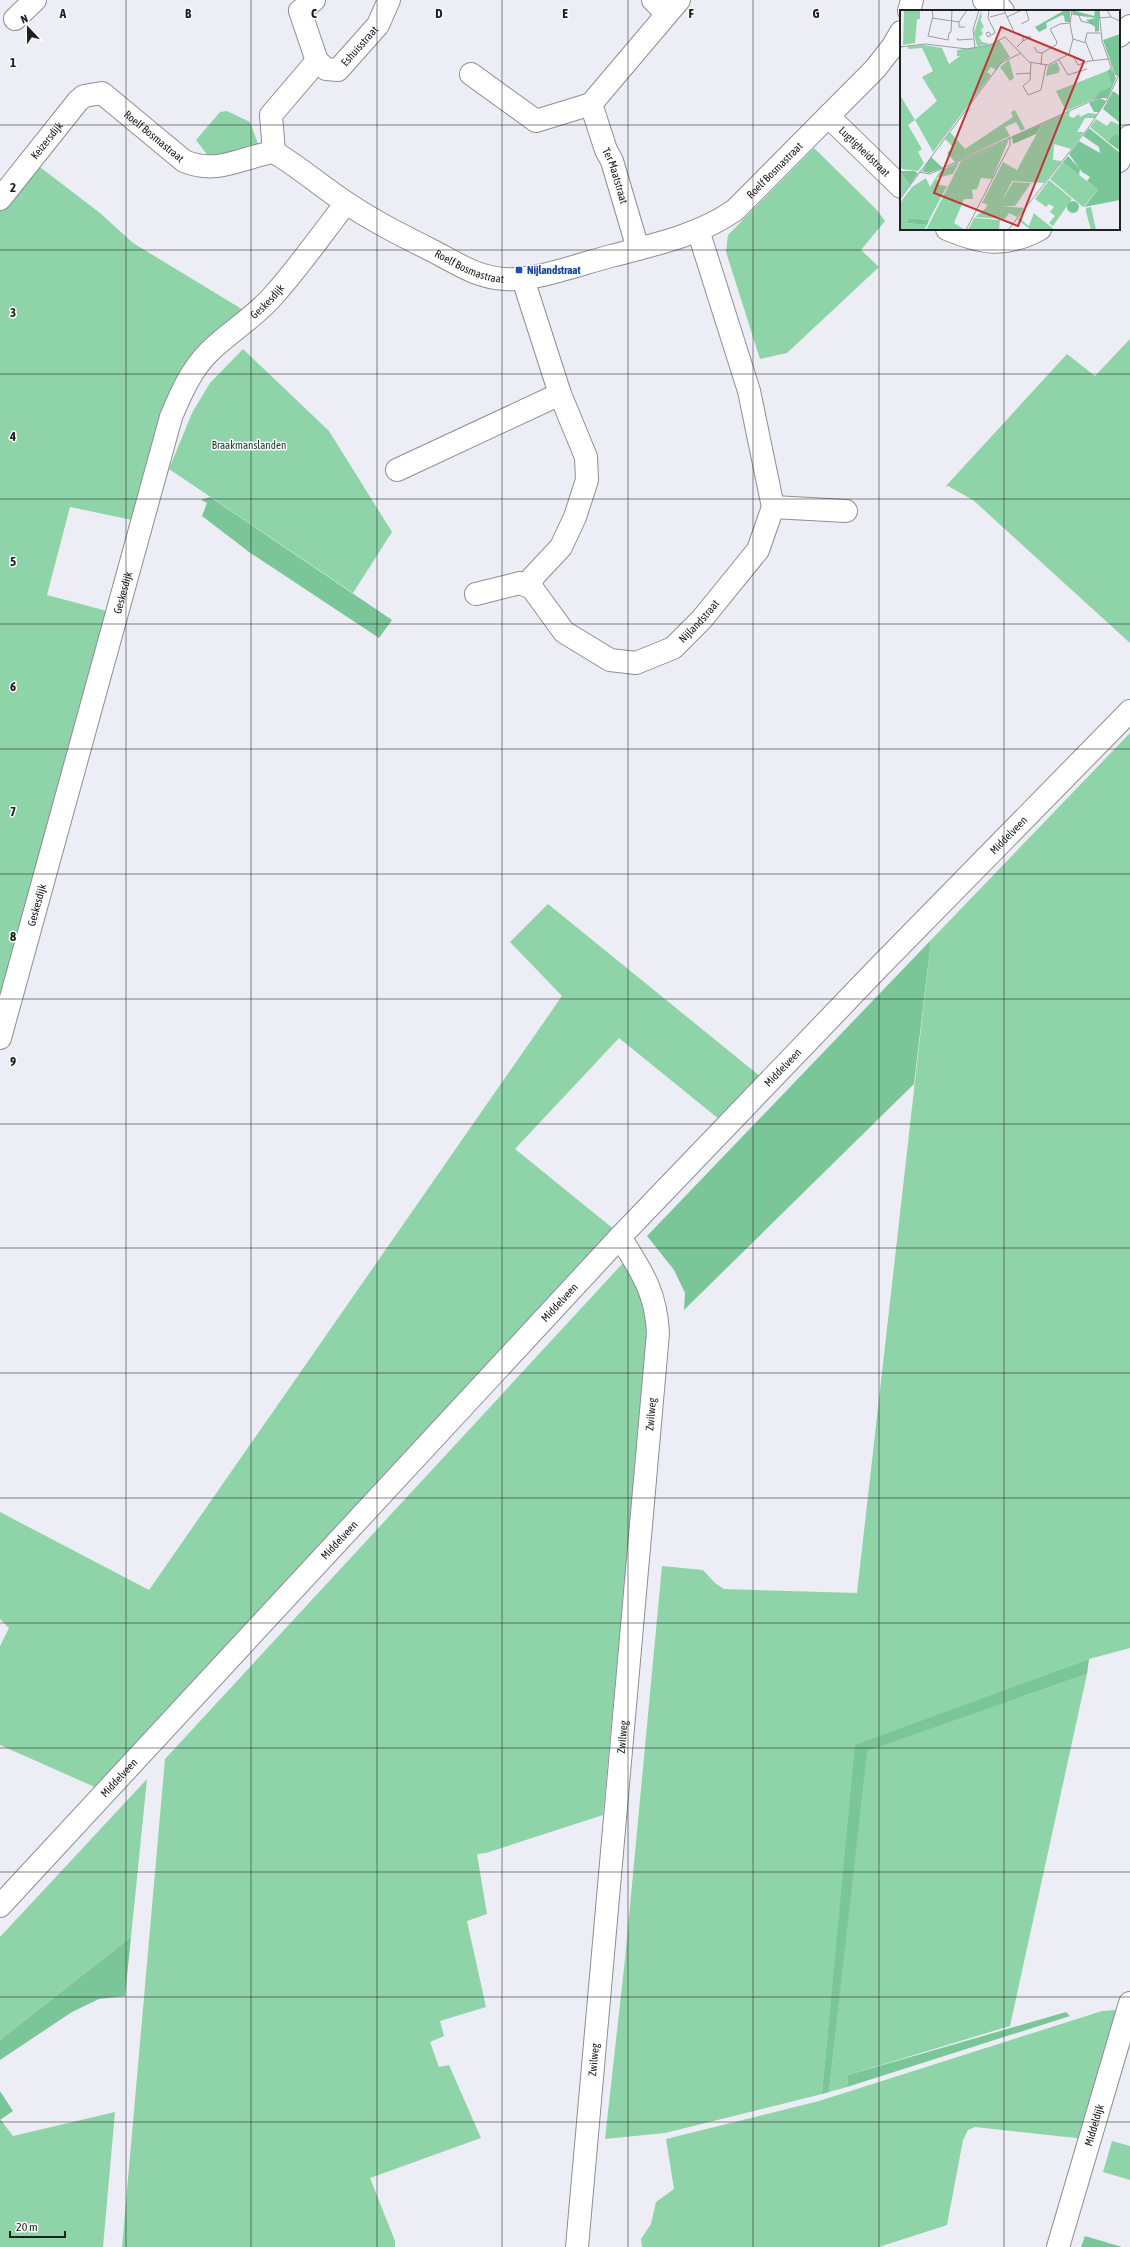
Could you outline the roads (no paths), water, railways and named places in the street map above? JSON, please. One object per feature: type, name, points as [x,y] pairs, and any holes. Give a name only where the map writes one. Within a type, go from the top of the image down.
[{"type":"street","points":[[15,19],[35,0]]},
{"type":"street","points":[[274,152],[271,115],[317,61],[300,11],[314,0]]},
{"type":"street","name":"Eshuisstraat","points":[[317,61],[326,69],[338,70],[378,25],[389,0]]},
{"type":"street","points":[[909,10],[912,0]]},
{"type":"street","points":[[984,0],[996,3],[1002,10]]},
{"type":"street","points":[[471,74],[536,121],[591,104],[666,4]]},
{"type":"street","points":[[1120,35],[1130,26]]},
{"type":"street","name":"Roelf Bosmastraat","points":[[102,93],[184,161],[197,166],[217,168],[274,152],[289,161],[346,203],[388,228],[479,275],[506,280],[523,279],[638,249],[698,230],[722,220],[735,210],[875,69],[893,46],[900,34]]},
{"type":"street","name":"Keizersdijk","points":[[0,199],[78,101],[84,96],[102,93]]},
{"type":"street","name":"Ter Maatstraat","points":[[591,104],[606,150],[612,161],[638,249]]},
{"type":"street","name":"Lugtigheidstraat","points":[[828,116],[900,186]]},
{"type":"street","points":[[1120,127],[1130,136],[1123,146],[1120,157]]},
{"type":"street","name":"Geskesdijk","points":[[0,1038],[173,411],[190,375],[209,352],[255,314],[273,296],[346,203]]},
{"type":"street","points":[[698,230],[749,391],[773,507],[846,511]]},
{"type":"street","points":[[951,230],[985,242],[1009,242],[1038,230]]},
{"type":"street","points":[[476,594],[520,583],[532,588],[532,578],[561,547],[575,517],[587,480],[586,457],[560,394],[523,279]]},
{"type":"street","points":[[397,470],[560,394]]},
{"type":"street","name":"Nijlandstraat","points":[[532,588],[564,632],[610,660],[636,663],[673,648],[702,619],[758,550],[773,507]]},
{"type":"street","name":"Middelveen","points":[[0,1906],[620,1236],[878,967],[1130,711]]},
{"type":"street","name":"Zwilweg","points":[[577,2247],[658,1333],[657,1310],[648,1284],[620,1236]]},
{"type":"street","name":"Middeldijk","points":[[1058,2247],[1130,2003]]},
{"type":"place","name":"Nijlandstraat","points":[[519,270]]},
{"type":"park label","name":"Braakmanslanden","points":[[249,445]]}]
